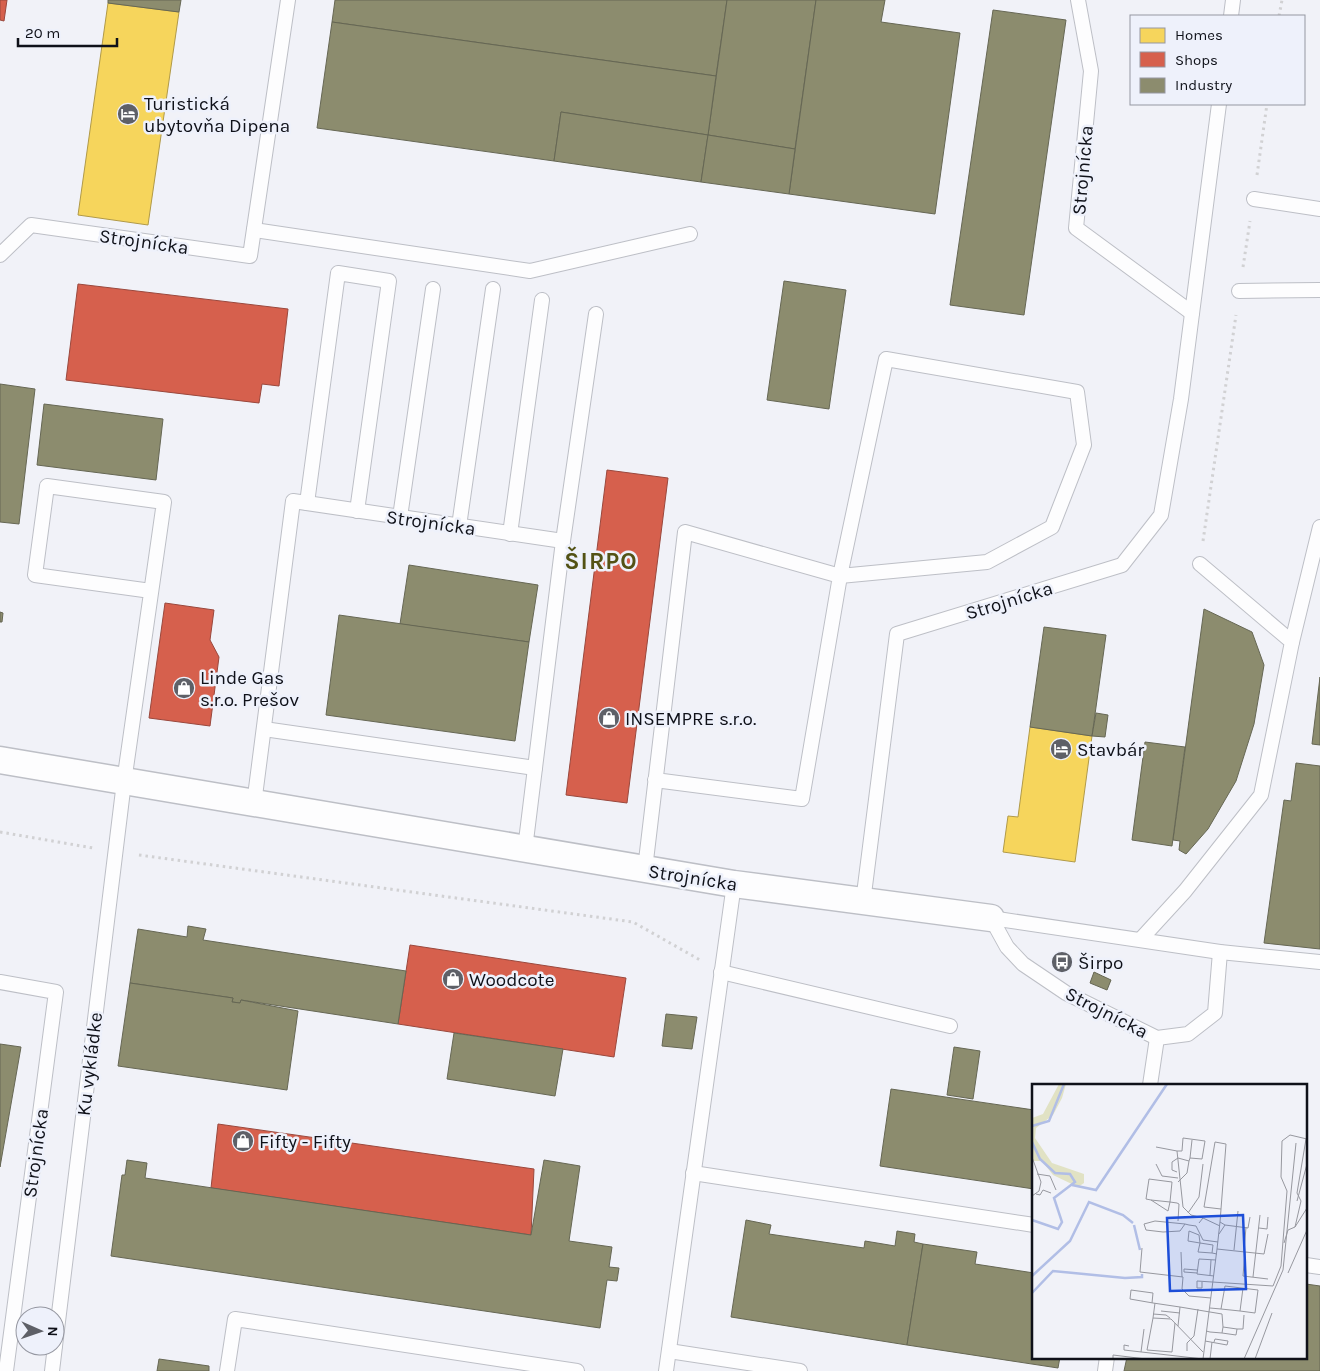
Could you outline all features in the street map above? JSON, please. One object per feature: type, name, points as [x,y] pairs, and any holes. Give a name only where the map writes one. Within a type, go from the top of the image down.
[{"type":"street","name":"Strojnícka","points":[[0,760],[734,884],[991,918]]},
{"type":"lane","name":"Strojnícka","points":[[0,255],[31,225],[250,256],[288,0]]},
{"type":"lane","name":"Strojnícka","points":[[1078,0],[1091,71],[1076,228],[1192,313]]},
{"type":"lane","points":[[1231,15],[1233,0]]},
{"type":"lane","name":"Strojnícka","points":[[863,902],[897,634],[1122,565],[1161,515],[1181,399],[1219,105]]},
{"type":"lane","points":[[1254,199],[1320,209]]},
{"type":"lane","points":[[254,230],[530,271],[690,234]]},
{"type":"lane","points":[[254,804],[294,502],[307,503],[338,272],[389,281],[357,511]]},
{"type":"lane","points":[[400,517],[433,288]]},
{"type":"lane","points":[[459,526],[493,289]]},
{"type":"lane","points":[[1240,291],[1320,290]]},
{"type":"lane","points":[[510,534],[542,300]]},
{"type":"lane","points":[[525,849],[563,541],[596,314]]},
{"type":"lane","points":[[645,869],[655,780],[685,532],[840,576],[987,562],[1052,527],[1084,445],[1077,392],[886,358],[840,576],[802,799],[655,780]]},
{"type":"lane","name":"Ku vykládke","points":[[60,1306],[115,851],[164,502],[47,486],[35,575],[151,592]]},
{"type":"lane","name":"Strojnícka","points":[[307,503],[563,541]]},
{"type":"lane","points":[[1141,939],[1185,891],[1261,795],[1292,642],[1320,527]]},
{"type":"lane","points":[[1200,564],[1292,642]]},
{"type":"lane","points":[[264,729],[535,768]]},
{"type":"lane","points":[[666,1371],[734,884]]},
{"type":"lane","name":"Strojnícka","points":[[991,918],[1220,952],[1320,962]]},
{"type":"lane","name":"Strojnícka","points":[[991,918],[1007,948],[1023,964],[1066,992],[1157,1038],[1188,1034],[1215,1013],[1220,952]]},
{"type":"lane","points":[[721,972],[950,1026]]},
{"type":"lane","name":"Strojnícka","points":[[0,982],[56,992],[6,1322],[6,1371]]},
{"type":"lane","points":[[1150,1084],[1157,1038]]},
{"type":"lane","points":[[693,1173],[1032,1225]]},
{"type":"lane","points":[[227,1371],[235,1319],[577,1371]]},
{"type":"lane","points":[[669,1351],[800,1371]]},
{"type":"lane","name":"Ku vykládke","points":[[52,1371],[54,1356]]},
{"type":"lane","points":[[1105,1371],[1107,1358]]},
{"type":"path","points":[[1279,15],[1282,0]]},
{"type":"path","points":[[1200,564],[1268,105]]},
{"type":"path","points":[[0,832],[115,851],[632,922],[721,972]]},
{"type":"building: Homes","name":"Turistická ubytovňa Dipena","points":[[108,3],[179,12],[148,225],[78,215]]},
{"type":"building: Homes","points":[[1030,727],[1092,736],[1075,862],[1003,852],[1008,816],[1018,817]]},
{"type":"building: Shops","points":[[0,0],[7,0],[4,21],[0,20]]},
{"type":"building: Shops","points":[[78,284],[288,309],[279,386],[262,384],[259,403],[66,380]]},
{"type":"building: Shops","points":[[607,470],[668,478],[627,803],[566,795]]},
{"type":"building: Shops","name":"Linde Gas s.r.o. Prešov","points":[[165,603],[214,610],[210,640],[219,657],[210,726],[149,718]]},
{"type":"building: Shops","points":[[410,945],[626,978],[614,1057],[398,1024]]},
{"type":"building: Shops","points":[[218,1124],[534,1169],[531,1235],[211,1188]]},
{"type":"building: Industry","points":[[108,0],[181,0],[179,12],[108,3]]},
{"type":"building: Industry","points":[[335,0],[727,0],[716,76],[332,22]]},
{"type":"building: Industry","points":[[727,0],[816,0],[795,149],[708,135]]},
{"type":"building: Industry","points":[[816,0],[885,0],[881,22],[960,33],[935,214],[789,194]]},
{"type":"building: Industry","points":[[993,10],[1066,20],[1024,315],[950,305]]},
{"type":"building: Industry","points":[[332,22],[716,76],[708,135],[561,112],[554,161],[317,128]]},
{"type":"building: Industry","points":[[561,112],[708,135],[701,182],[554,161]]},
{"type":"building: Industry","points":[[708,135],[795,149],[789,194],[701,182]]},
{"type":"building: Industry","points":[[784,281],[846,290],[829,409],[767,400]]},
{"type":"building: Industry","points":[[0,384],[35,389],[19,524],[0,522]]},
{"type":"building: Industry","points":[[44,404],[163,419],[156,480],[37,465]]},
{"type":"building: Industry","points":[[409,565],[538,585],[529,642],[400,624]]},
{"type":"building: Industry","points":[[1204,609],[1252,632],[1264,665],[1254,724],[1236,781],[1208,829],[1186,854],[1179,850],[1180,841],[1173,840]]},
{"type":"building: Industry","points":[[0,612],[3,613],[2,622],[0,622]]},
{"type":"building: Industry","points":[[339,615],[529,642],[515,741],[326,715]]},
{"type":"building: Industry","points":[[1044,627],[1106,635],[1092,736],[1030,727]]},
{"type":"building: Industry","points":[[1320,677],[1320,745],[1312,744]]},
{"type":"building: Industry","points":[[1096,713],[1108,715],[1105,737],[1092,736]]},
{"type":"building: Industry","points":[[1145,742],[1185,747],[1172,846],[1132,840]]},
{"type":"building: Industry","points":[[1296,763],[1320,766],[1320,949],[1264,943],[1284,800],[1291,801]]},
{"type":"building: Industry","points":[[188,926],[206,929],[203,940],[406,971],[398,1024],[241,1000],[240,1003],[232,1002],[233,998],[130,983],[138,929],[187,937]]},
{"type":"building: Industry","points":[[1094,972],[1111,980],[1107,990],[1090,983]]},
{"type":"building: Industry","points":[[130,983],[233,998],[232,1002],[240,1003],[241,1000],[298,1011],[287,1090],[118,1066]]},
{"type":"building: Industry","points":[[666,1014],[697,1017],[692,1049],[662,1046]]},
{"type":"building: Industry","points":[[454,1033],[563,1049],[555,1096],[447,1079]]},
{"type":"building: Industry","points":[[0,1044],[21,1047],[0,1167]]},
{"type":"building: Industry","points":[[954,1047],[980,1051],[973,1099],[947,1095]]},
{"type":"building: Industry","points":[[891,1089],[1032,1110],[1032,1189],[880,1166]]},
{"type":"building: Industry","points":[[127,1160],[147,1163],[145,1178],[531,1235],[544,1160],[580,1166],[569,1241],[612,1247],[609,1267],[619,1268],[617,1281],[607,1280],[600,1328],[111,1256],[122,1175],[125,1175]]},
{"type":"building: Industry","points":[[746,1220],[771,1225],[769,1234],[864,1248],[865,1241],[895,1246],[897,1231],[915,1234],[914,1242],[923,1244],[907,1345],[731,1317]]},
{"type":"building: Industry","points":[[923,1244],[977,1252],[975,1264],[1032,1273],[1032,1358],[1060,1358],[1058,1368],[907,1345]]},
{"type":"building: Industry","points":[[1308,1284],[1320,1286],[1320,1371],[1124,1371],[1127,1358],[1308,1358]]},
{"type":"building: Industry","points":[[159,1359],[209,1366],[209,1371],[157,1371]]},
{"type":"place","name":"Turistická ubytovňa Dipena","points":[[128,114]]},
{"type":"place","name":"Linde Gas s.r.o. Prešov","points":[[184,688]]},
{"type":"place","name":"INSEMPRE s.r.o.","points":[[609,718]]},
{"type":"place","name":"Stavbár","points":[[1061,749]]},
{"type":"place","name":"Širpo","points":[[1062,962]]},
{"type":"place","name":"Woodcote","points":[[453,979]]},
{"type":"place","name":"Fifty - Fifty","points":[[243,1141]]},
{"type":"district","name":"ŠIRPO","points":[[601,561]]}]
